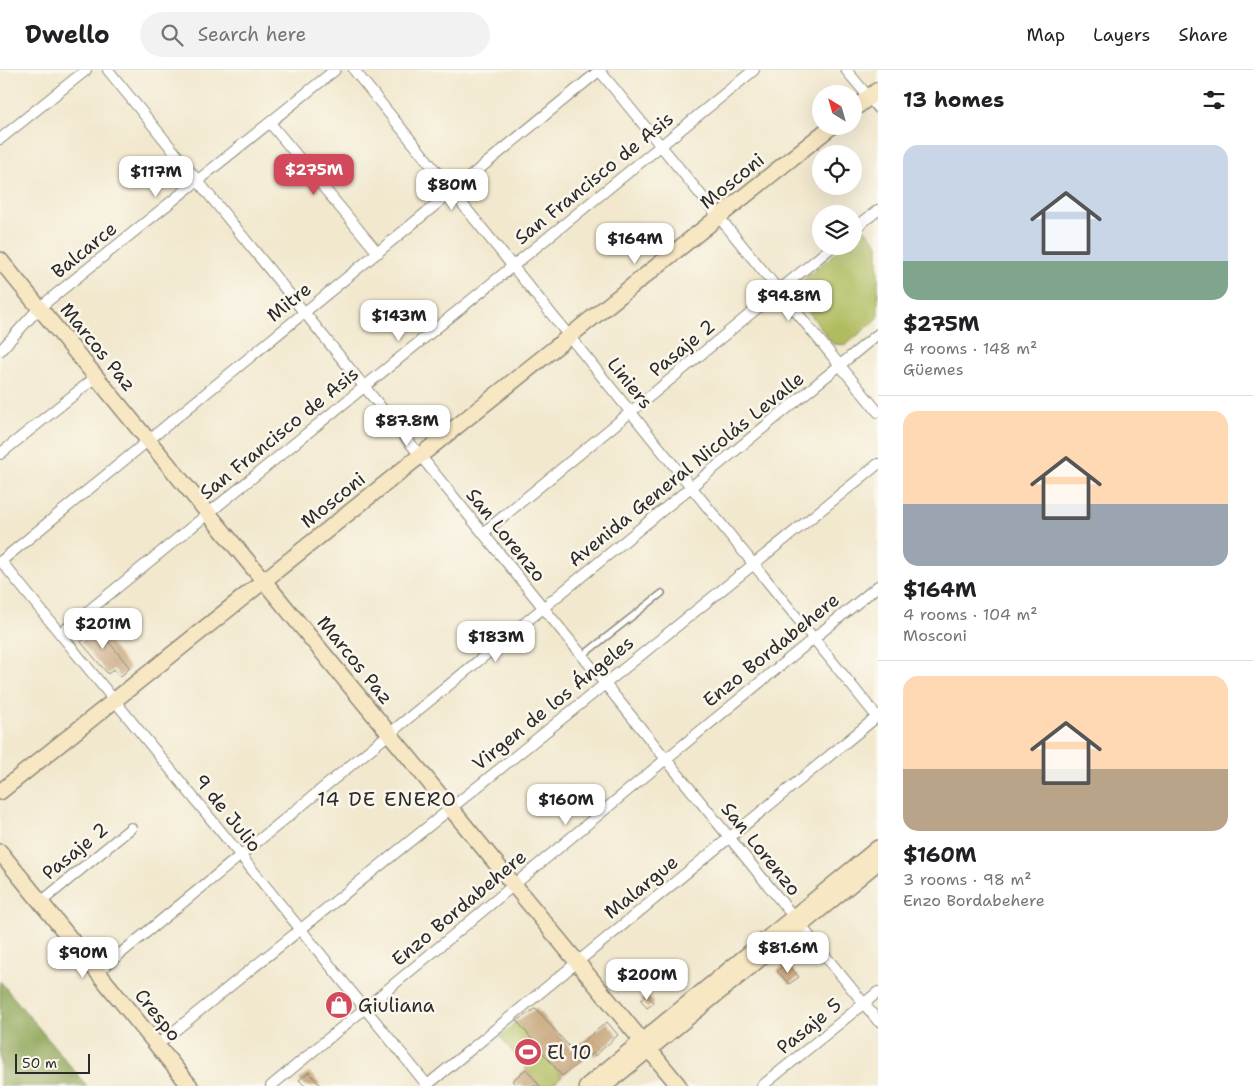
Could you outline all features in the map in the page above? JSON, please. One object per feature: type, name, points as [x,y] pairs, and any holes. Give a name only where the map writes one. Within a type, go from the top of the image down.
[{"type":"street","points":[[0,139],[86,70]]},
{"type":"street","name":"San Lorenzo","points":[[108,70],[878,1021]]},
{"type":"street","name":"Balcarce","points":[[0,351],[39,308],[336,70]]},
{"type":"street","name":"Liniers","points":[[354,70],[878,717]]},
{"type":"street","points":[[600,70],[878,412]]},
{"type":"street","name":"Mitre","points":[[0,562],[600,70]]},
{"type":"street","name":"San Francisco de Asis","points":[[60,634],[754,70]]},
{"type":"street","points":[[846,70],[875,98],[862,105]]},
{"type":"street","points":[[270,123],[378,252]]},
{"type":"street","name":"Mosconi","points":[[0,792],[821,135]]},
{"type":"street","points":[[862,223],[878,210]]},
{"type":"street","name":"Pasaje 2","points":[[482,534],[822,255]]},
{"type":"street","name":"Marcos Paz","points":[[0,260],[679,1086]]},
{"type":"street","name":"Avenida General Nicolás Levalle","points":[[98,972],[878,334]]},
{"type":"street","points":[[0,454],[96,377]]},
{"type":"street","name":"Virgen de los Ángeles","points":[[157,1045],[878,464]]},
{"type":"street","name":"9 de Julio","points":[[0,562],[427,1086]]},
{"type":"street","name":"Enzo Bordabehere","points":[[271,1086],[878,586]]},
{"type":"street","name":"Malargue","points":[[427,1086],[878,717]]},
{"type":"street","name":"Pasaje 2","points":[[41,902],[131,828]]},
{"type":"street","points":[[797,922],[878,848]]},
{"type":"street","name":"Crespo","points":[[0,852],[190,1086]]},
{"type":"street","points":[[587,1086],[645,1045],[797,922],[878,862]]},
{"type":"street","name":"Pasaje 5","points":[[762,1086],[878,992]]},
{"type":"street","points":[[604,1086],[645,1045]]},
{"type":"lane","points":[[582,656],[662,593]]},
{"type":"green space","points":[[864,228],[878,244],[878,318],[846,345],[833,344],[792,290],[833,255],[862,255],[862,230]]},
{"type":"green space","points":[[0,981],[87,1086],[0,1086]]},
{"type":"green space","name":"El 10","points":[[517,1021],[562,1076],[550,1086],[540,1086],[500,1036]]},
{"type":"building","points":[[90,619],[130,668],[120,677],[114,669],[108,674],[81,642],[87,636],[80,627]]},
{"type":"building","points":[[787,963],[799,977],[789,984],[777,971]]},
{"type":"building","points":[[647,994],[654,1003],[647,1008],[641,1000]]},
{"type":"building","name":"Giuliana","points":[[339,996],[347,1008],[340,1013],[331,1002]]},
{"type":"building","points":[[536,1008],[572,1050],[607,1022],[618,1035],[595,1056],[592,1053],[562,1076],[517,1021]]},
{"type":"building","points":[[526,1069],[540,1086],[517,1086],[512,1081]]},
{"type":"building","points":[[309,1072],[321,1086],[305,1086],[299,1080]]},
{"type":"place","name":"Giuliana","points":[[339,1005]]},
{"type":"place","name":"El 10","points":[[528,1052]]},
{"type":"district","name":"14 DE ENERO","points":[[387,799]]}]
